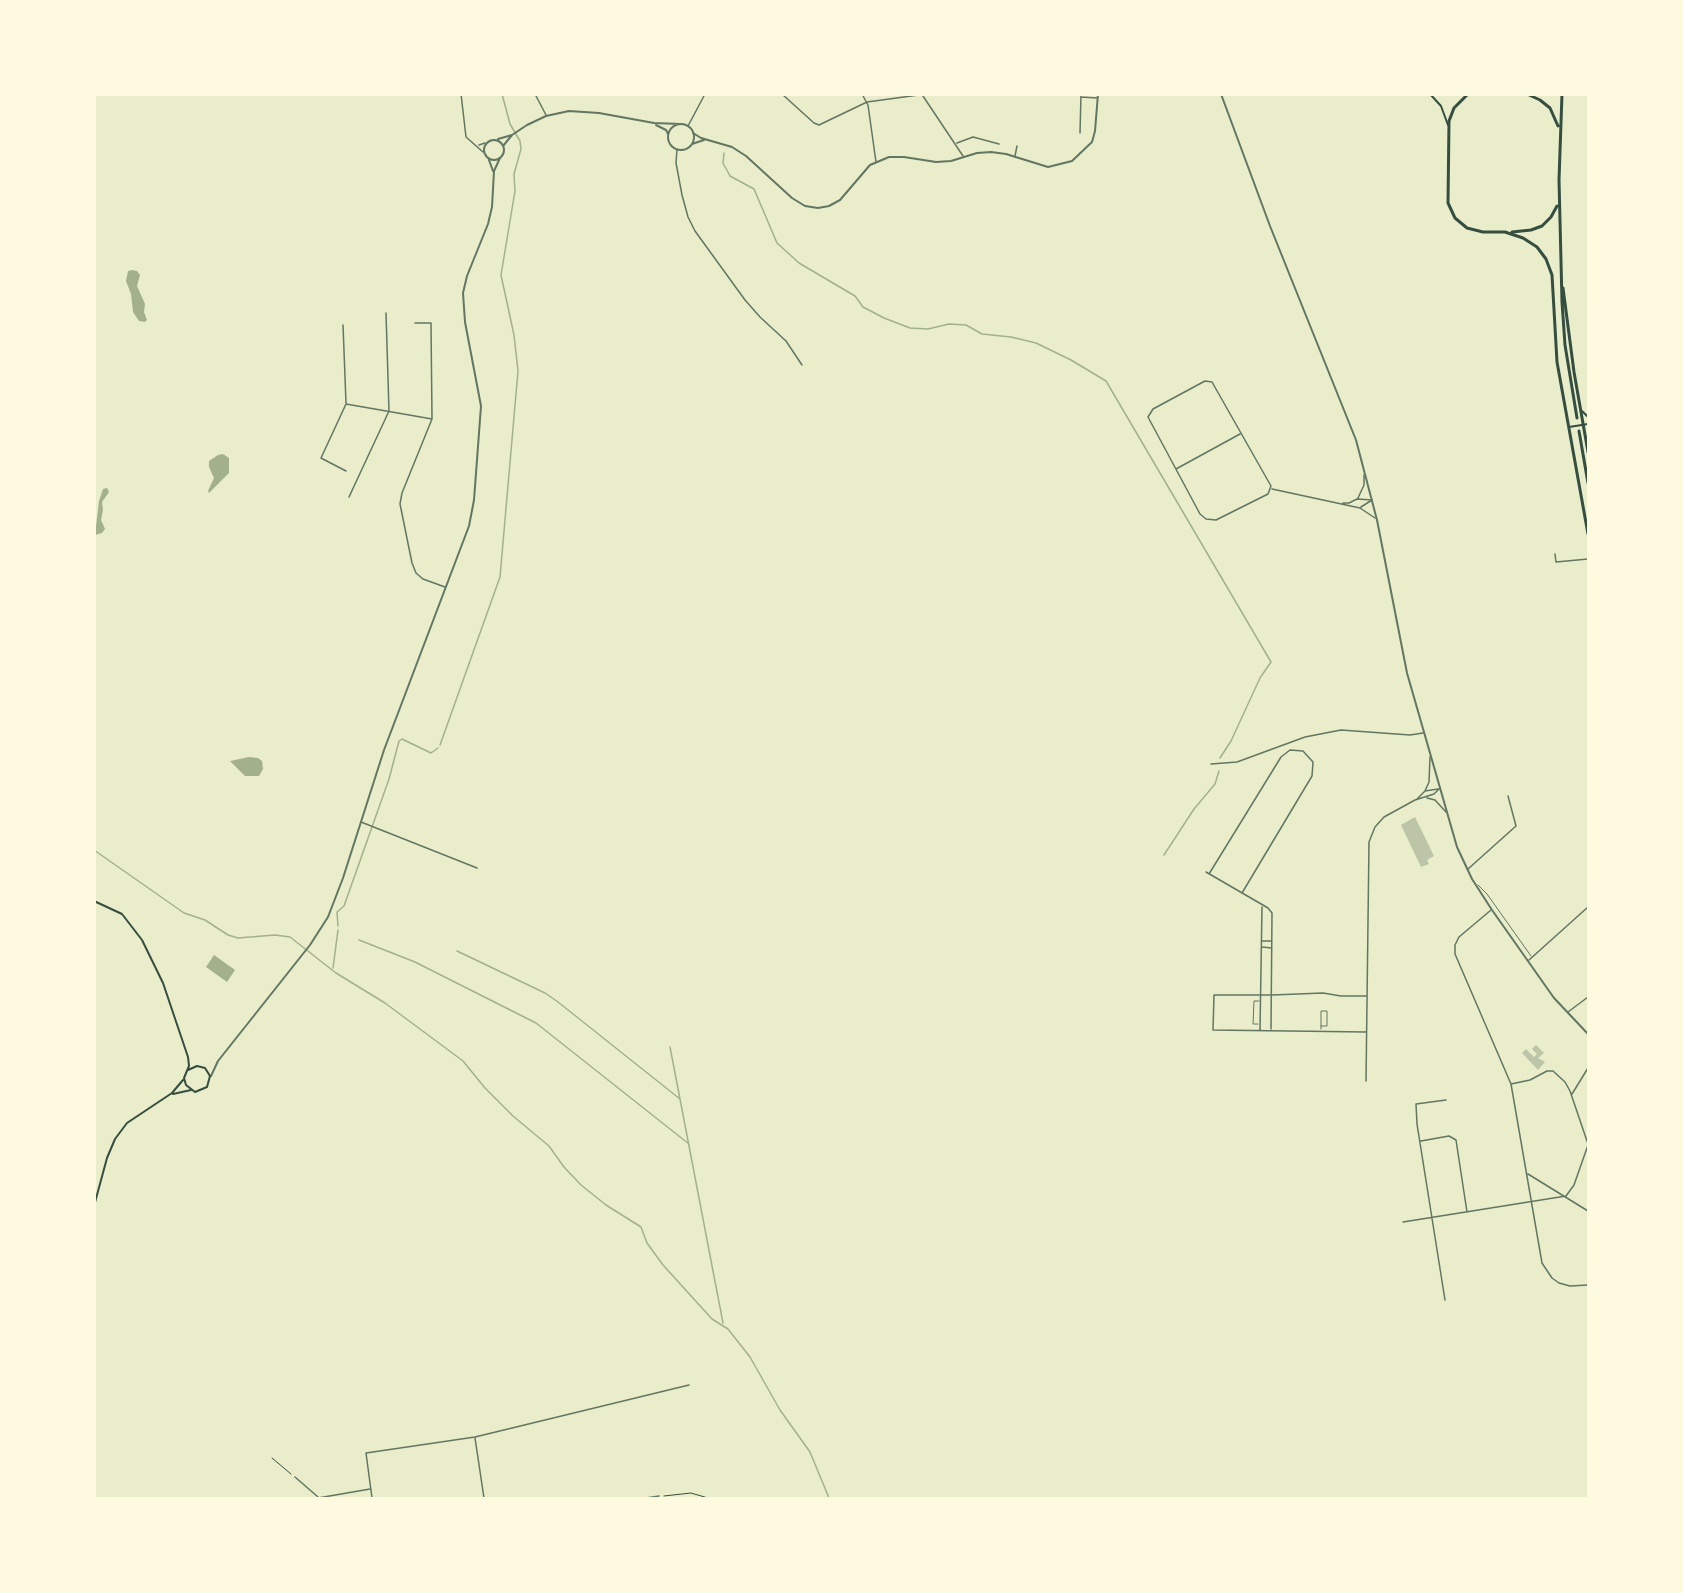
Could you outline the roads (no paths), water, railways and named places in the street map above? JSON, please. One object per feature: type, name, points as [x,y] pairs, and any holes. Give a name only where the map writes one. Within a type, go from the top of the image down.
[{"type":"main road","points":[[1430,94],[1442,106],[1448,128],[1450,210],[1455,218],[1467,228],[1483,232],[1531,230],[1542,226],[1555,211],[1559,199]]},
{"type":"main road","points":[[1448,128],[1455,108],[1468,94]]},
{"type":"main road","points":[[1528,95],[1539,94]]},
{"type":"main road","points":[[1562,94],[1559,137],[1561,279],[1565,345],[1577,418]]},
{"type":"main road","points":[[1528,95],[1540,100],[1550,108],[1557,120],[1559,137]]},
{"type":"main road","points":[[1506,232],[1523,238],[1537,247],[1550,267],[1557,362],[1588,534]]},
{"type":"main road","points":[[1561,279],[1588,452]]},
{"type":"main road","points":[[1581,410],[1588,417]]},
{"type":"main road","points":[[1569,427],[1588,423]]},
{"type":"main road","points":[[1579,431],[1588,483]]},
{"type":"main road","points":[[1587,442],[1588,434]]},
{"type":"main road","points":[[94,901],[122,914],[142,940],[163,984],[188,1057],[188,1070],[177,1089],[127,1123],[115,1138],[106,1158],[94,1206]]},
{"type":"main road","points":[[168,1096],[183,1091],[204,1090],[210,1079],[205,1068],[197,1066],[188,1057]]},
{"type":"main road","points":[[188,1070],[197,1066]]},
{"type":"main road","points":[[184,1078],[191,1090]]},
{"type":"street","points":[[461,94],[465,134],[468,140],[483,152],[494,174]]},
{"type":"street","points":[[535,94],[546,116]]},
{"type":"street","points":[[688,126],[705,94]]},
{"type":"street","points":[[782,94],[817,125],[867,102],[926,94]]},
{"type":"street","points":[[862,94],[867,102],[876,162]]},
{"type":"street","points":[[1221,94],[1270,226],[1356,440],[1377,520],[1407,673],[1447,814],[1467,870],[1528,961],[1588,1034]]},
{"type":"street","points":[[922,95],[964,157]]},
{"type":"street","points":[[654,123],[666,130],[671,145],[677,149],[684,150],[698,141],[706,140],[723,143],[739,151],[792,198],[811,207],[829,206],[840,200],[866,169],[876,162],[896,156],[936,162],[991,152],[1048,167],[1064,164],[1078,157],[1092,142],[1098,96],[1081,96],[1080,133]]},
{"type":"street","points":[[503,146],[519,130],[546,116],[569,111],[654,123],[680,124],[688,126],[693,133],[706,140]]},
{"type":"street","points":[[668,135],[673,127],[680,124]]},
{"type":"street","points":[[692,145],[693,133]]},
{"type":"street","points":[[475,144],[512,135]]},
{"type":"street","points":[[956,144],[973,137],[999,144]]},
{"type":"street","points":[[205,1068],[212,1067],[218,1061],[310,945],[328,916],[339,890],[384,750],[469,526],[474,500],[480,406],[464,314],[463,293],[467,276],[488,224],[492,207],[494,174],[504,153],[503,146],[496,140]]},
{"type":"street","points":[[483,152],[485,143]]},
{"type":"street","points":[[1015,157],[1017,146]]},
{"type":"street","points":[[677,149],[676,163],[681,188],[694,231],[745,300],[784,339],[802,365]]},
{"type":"street","points":[[487,158],[493,160],[500,158]]},
{"type":"street","points":[[349,497],[389,411],[386,313]]},
{"type":"street","points":[[415,323],[431,323],[432,419],[400,502],[415,571],[420,578],[446,587]]},
{"type":"street","points":[[344,325],[346,404],[321,458],[346,471]]},
{"type":"street","points":[[1209,380],[1241,433],[1270,483],[1271,489],[1268,494],[1219,520],[1209,520],[1200,514],[1175,470],[1149,420],[1149,413],[1209,380]]},
{"type":"street","points":[[346,404],[432,419]]},
{"type":"street","points":[[1175,470],[1241,433]]},
{"type":"street","points":[[1357,499],[1364,485],[1364,471]]},
{"type":"street","points":[[1271,489],[1360,508],[1377,520]]},
{"type":"street","points":[[1339,504],[1357,499],[1372,500]]},
{"type":"street","points":[[1360,508],[1372,500]]},
{"type":"street","points":[[1555,554],[1556,562],[1588,559]]},
{"type":"street","points":[[1211,764],[1237,762],[1305,737],[1341,730],[1410,735],[1424,733]]},
{"type":"street","points":[[1209,874],[1281,757],[1290,750],[1303,751],[1313,762],[1312,776],[1242,893]]},
{"type":"street","points":[[1366,1081],[1369,842],[1372,831],[1381,820],[1415,800],[1425,791],[1430,777],[1430,753]]},
{"type":"street","points":[[1425,791],[1440,789]]},
{"type":"street","points":[[1415,800],[1426,798],[1440,789]]},
{"type":"street","points":[[1467,870],[1516,826],[1508,796]]},
{"type":"street","points":[[1426,798],[1435,800],[1447,814]]},
{"type":"street","points":[[361,822],[477,868]]},
{"type":"street","points":[[1206,872],[1269,909],[1272,914],[1271,1030]]},
{"type":"street","points":[[1260,1030],[1263,906]]},
{"type":"street","points":[[1528,961],[1588,907]]},
{"type":"street","points":[[1492,910],[1459,937],[1455,951],[1510,1084],[1540,1256],[1548,1273],[1562,1285],[1572,1287],[1588,1285]]},
{"type":"street","points":[[1261,941],[1266,943],[1272,941]]},
{"type":"street","points":[[1261,947],[1272,948]]},
{"type":"street","points":[[1366,996],[1323,993],[1214,994],[1213,1030],[1366,1032]]},
{"type":"street","points":[[1568,1012],[1588,997]]},
{"type":"street","points":[[210,1079],[218,1061]]},
{"type":"street","points":[[1571,1094],[1588,1068]]},
{"type":"street","points":[[1403,1222],[1566,1196],[1574,1185],[1588,1145],[1565,1082],[1551,1070],[1527,1081],[1510,1084]]},
{"type":"street","points":[[1445,1300],[1416,1104],[1446,1100]]},
{"type":"street","points":[[1420,1141],[1449,1136],[1456,1140],[1467,1212]]},
{"type":"street","points":[[1526,1173],[1588,1211]]},
{"type":"street","points":[[372,1498],[366,1453],[475,1437],[689,1386]]},
{"type":"street","points":[[475,1437],[484,1498]]},
{"type":"street","points":[[295,1477],[319,1498],[371,1489]]},
{"type":"street","points":[[646,1498],[659,1496]]},
{"type":"lane","points":[[1472,879],[1486,894],[1532,957]]},
{"type":"lane","points":[[1260,1024],[1253,1024],[1254,1001],[1261,1001]]},
{"type":"lane","points":[[1321,1026],[1327,1026],[1327,1011],[1321,1011],[1321,1026],[1321,1031]]},
{"type":"waterway","points":[[440,745],[500,577],[518,371],[514,335],[501,275],[515,191],[514,174],[521,149],[520,141],[510,124],[502,94]]},
{"type":"waterway","points":[[724,153],[723,163],[730,176],[754,189],[777,243],[799,263],[855,296],[863,307],[910,328],[928,329],[949,324],[966,325],[982,334],[1011,337],[1036,343],[1106,381],[1271,662],[1260,678],[1231,741],[1220,758]]},
{"type":"waterway","points":[[338,926],[337,912],[344,906],[389,779],[399,741],[402,739],[431,753],[438,748]]},
{"type":"waterway","points":[[1164,855],[1194,809],[1215,784],[1219,771]]},
{"type":"waterway","points":[[94,850],[184,913],[205,920],[228,935],[238,938],[275,935],[290,937],[336,973],[385,1003],[463,1061],[485,1088],[513,1116],[549,1146],[581,1185],[606,1205],[641,1227],[647,1243],[663,1265],[712,1319],[728,1329],[750,1357],[780,1410],[810,1452],[829,1498]]},
{"type":"waterway","points":[[333,968],[338,930]]},
{"type":"waterway","points":[[359,940],[415,962],[536,1023],[689,1144]]},
{"type":"waterway","points":[[457,951],[545,993],[680,1099]]},
{"type":"waterway","points":[[670,1047],[723,1323]]}]
